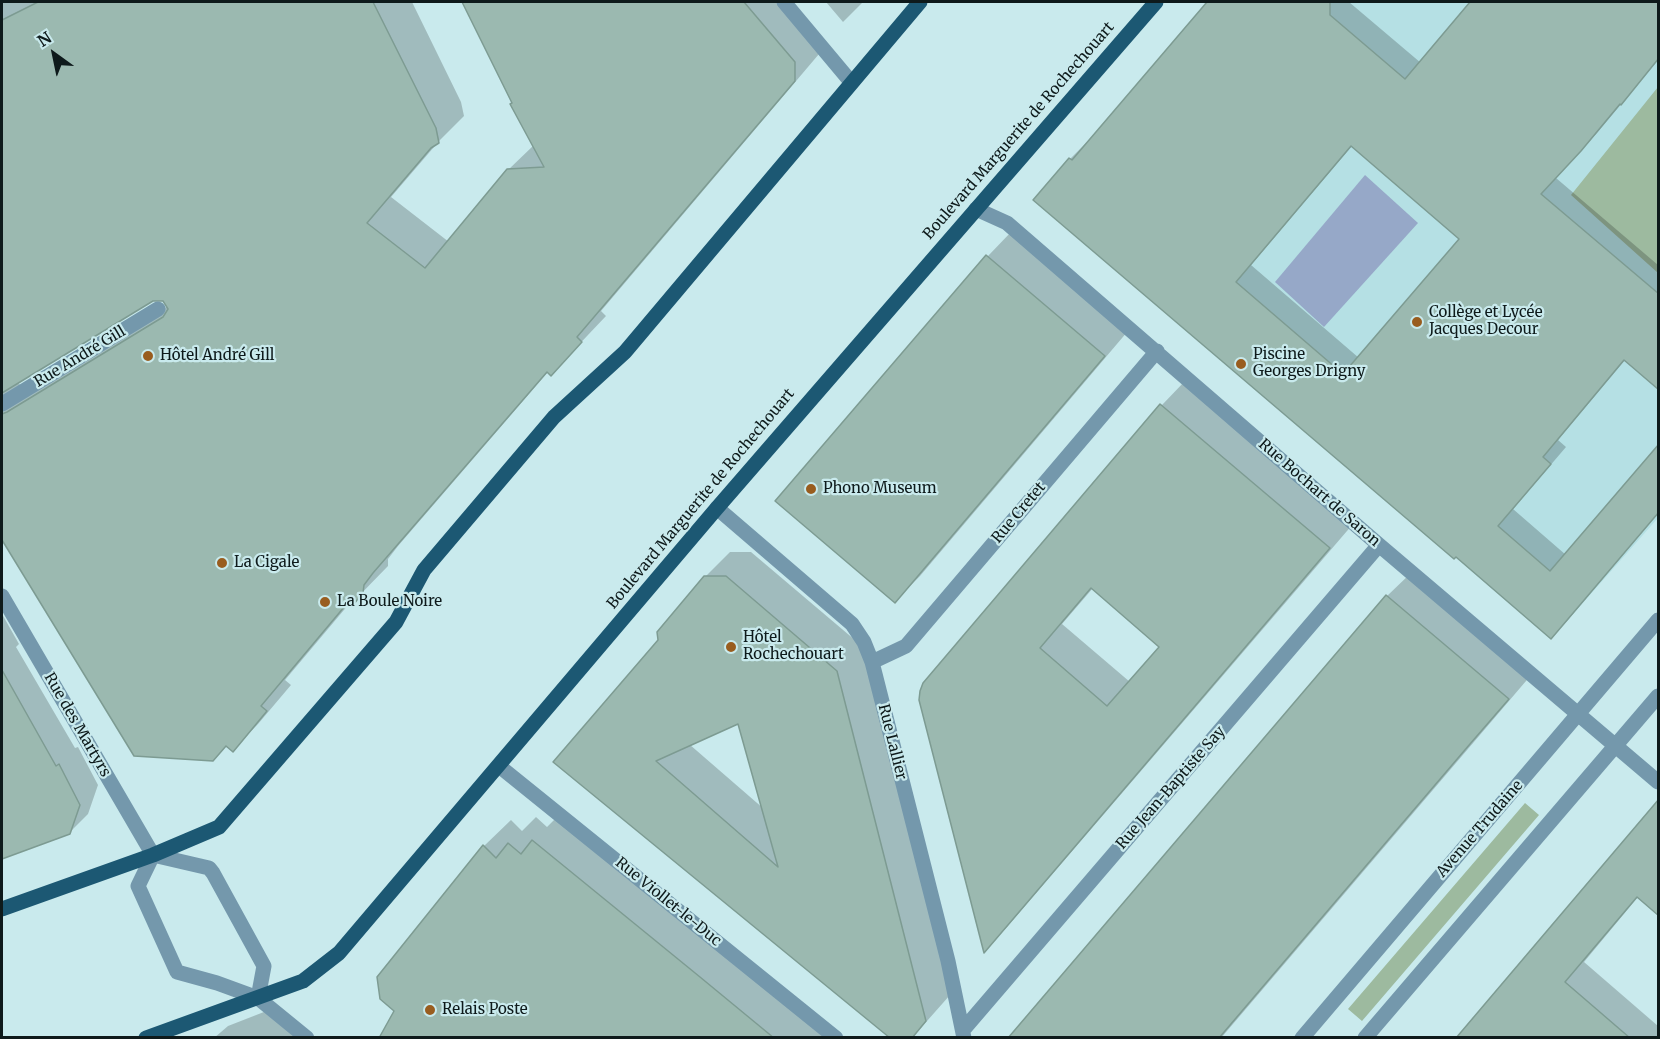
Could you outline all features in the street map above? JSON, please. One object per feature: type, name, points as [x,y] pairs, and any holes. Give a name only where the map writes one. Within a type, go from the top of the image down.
[{"type":"main road","points":[[2,909],[153,855],[219,827],[396,622],[424,570],[554,417],[625,352],[920,2]]},
{"type":"main road","name":"Boulevard Marguerite de Rochechouart","points":[[146,1038],[303,981],[339,953],[717,507],[1156,2]]},
{"type":"street","points":[[784,2],[851,82]]},
{"type":"street","name":"Rue Bochart de Saron","points":[[976,209],[1007,223],[1379,545],[1659,782]]},
{"type":"street","name":"Rue André Gill","points":[[2,404],[158,309]]},
{"type":"street","name":"Rue Cretet","points":[[872,662],[906,646],[1157,351]]},
{"type":"street","name":"Rue Lallier","points":[[717,507],[852,624],[864,642],[872,662],[948,961],[964,1034]]},
{"type":"street","name":"Rue Jean-Baptiste Say","points":[[964,1034],[1379,545]]},
{"type":"street","name":"Rue des Martyrs","points":[[2,596],[153,855]]},
{"type":"street","name":"Avenue Trudaine","points":[[1302,1038],[1659,620]]},
{"type":"street","points":[[1365,1038],[1659,696]]},
{"type":"street","name":"Rue Viollet-le-Duc","points":[[499,766],[836,1038]]},
{"type":"street","points":[[258,998],[264,966],[213,873],[209,868],[153,855],[138,886],[177,972],[258,998],[307,1038]]},
{"type":"shaded area","name":"Collège et Lycée Jacques Decour","points":[[1203,2],[1658,2],[1658,518],[1551,639],[1033,200],[1069,158],[1073,159],[1205,4]]},
{"type":"shaded area","points":[[1365,175],[1418,223],[1324,327],[1275,282]]},
{"type":"green space","points":[[1658,87],[1658,273],[1571,195]]},
{"type":"green space","points":[[1525,803],[1539,815],[1362,1021],[1348,1009]]},
{"type":"building","points":[[38,2],[373,2],[436,128],[439,143],[431,148],[367,223],[425,268],[507,169],[544,167],[510,104],[512,103],[462,2],[744,2],[795,62],[795,81],[577,337],[582,342],[551,376],[547,372],[373,573],[364,585],[363,593],[353,605],[345,606],[261,706],[267,711],[233,752],[226,746],[213,761],[134,756],[2,540],[2,414],[163,317],[168,309],[163,301],[153,301],[2,393],[2,20]]},
{"type":"building","name":"Collège et Lycée Jacques Decour","points":[[1207,2],[1330,2],[1330,15],[1405,79],[1470,2],[1659,2],[1659,58],[1621,105],[1541,194],[1659,294],[1659,390],[1624,360],[1543,457],[1551,464],[1498,526],[1550,571],[1659,444],[1659,512],[1551,639],[1033,200],[1069,158],[1072,160]],"holes":[[[1351,146],[1459,239],[1343,374],[1236,282]]]},
{"type":"building","points":[[986,255],[1105,356],[895,603],[775,501]]},
{"type":"building","points":[[1160,404],[1330,548],[984,953],[919,700],[923,683]],"holes":[[[1091,588],[1159,647],[1107,706],[1040,648]]]},
{"type":"building","points":[[704,576],[726,576],[837,671],[926,1021],[912,1038],[890,1038],[553,762],[658,640],[657,632]],"holes":[[[738,724],[778,867],[656,761]]]},
{"type":"building","points":[[1386,595],[1509,699],[1219,1038],[1008,1038]]},
{"type":"building","points":[[2,670],[56,766],[59,764],[80,805],[70,834],[2,859]]},
{"type":"building","points":[[1659,799],[1659,916],[1637,897],[1565,982],[1630,1038],[1456,1038]]},
{"type":"building","points":[[532,840],[774,1038],[379,1038],[394,1011],[380,999],[377,977],[483,845],[496,858],[508,843],[521,854]]},
{"type":"place","name":"Collège et Lycée Jacques Decour","points":[[1417,322]]},
{"type":"place","name":"Hôtel André Gill","points":[[148,356]]},
{"type":"place","name":"Piscine Georges Drigny","points":[[1241,364]]},
{"type":"place","name":"Phono Museum","points":[[811,489]]},
{"type":"place","name":"La Cigale","points":[[222,563]]},
{"type":"place","name":"La Boule Noire","points":[[325,602]]},
{"type":"place","name":"Hôtel Rochechouart","points":[[731,647]]},
{"type":"place","name":"Relais Poste","points":[[430,1010]]}]
